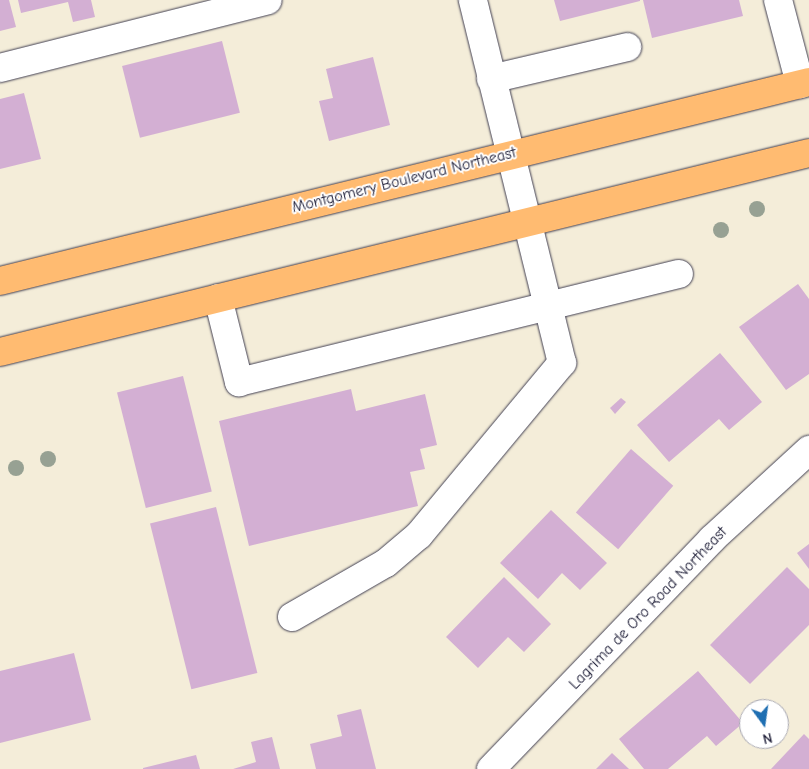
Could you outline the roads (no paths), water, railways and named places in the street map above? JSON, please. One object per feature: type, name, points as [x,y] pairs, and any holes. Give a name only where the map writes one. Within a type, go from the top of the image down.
[{"type":"main road","name":"Montgomery Boulevard Northeast","points":[[0,281],[509,154],[804,83]]},
{"type":"main road","points":[[0,352],[809,153]]},
{"type":"street","points":[[0,68],[268,0]]},
{"type":"street","points":[[292,617],[386,563],[419,535],[562,363],[509,154],[473,0]]},
{"type":"street","points":[[778,0],[804,83]]},
{"type":"street","points":[[491,79],[626,46]]},
{"type":"street","points":[[218,298],[240,382],[679,274]]},
{"type":"street","name":"Lagrima de Oro Road Northeast","points":[[491,769],[712,539],[809,450]]}]
